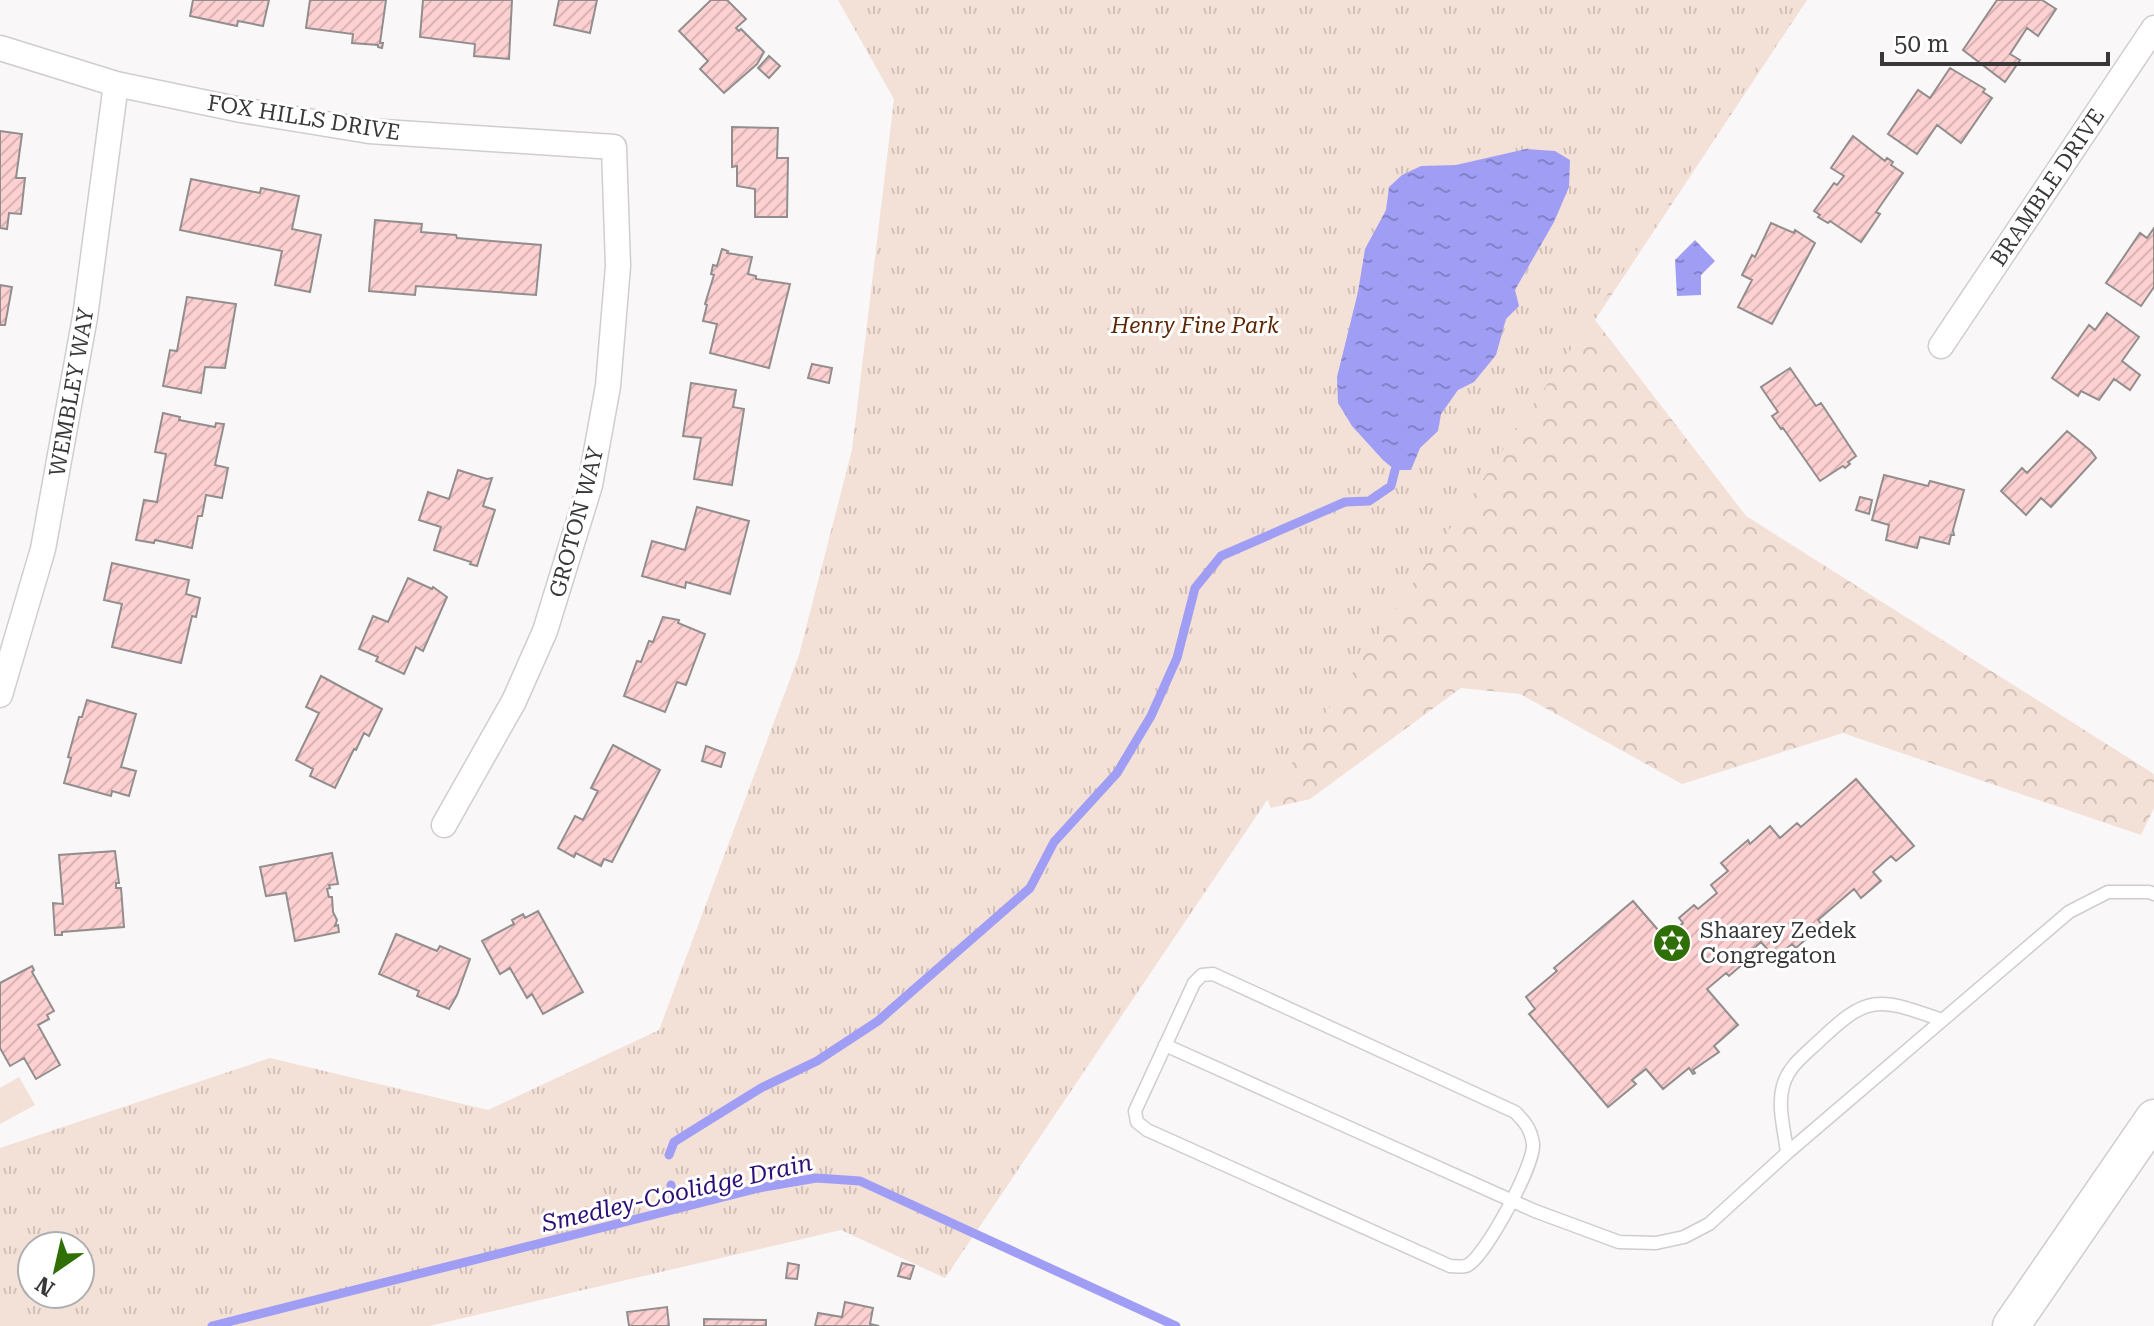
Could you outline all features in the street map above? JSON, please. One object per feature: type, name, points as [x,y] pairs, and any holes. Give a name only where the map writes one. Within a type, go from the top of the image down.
[{"type":"street","name":"BRAMBLE DRIVE","points":[[1941,346],[2154,28]]},
{"type":"street","name":"FOX HILLS DRIVE","points":[[0,48],[116,84],[241,110],[369,131],[614,147]]},
{"type":"street","name":"WEMBLEY WAY","points":[[0,695],[43,549],[85,317],[116,84]]},
{"type":"street","name":"GROTON WAY","points":[[444,825],[514,701],[545,631],[590,485],[608,386],[618,266],[614,147]]},
{"type":"street","points":[[2011,1326],[2154,1118]]},
{"type":"lane","points":[[1165,1045],[1512,1202],[1619,1242],[1656,1243],[1684,1237],[1709,1224],[1787,1153],[2069,912],[2108,892],[2154,894]]},
{"type":"lane","points":[[1213,974],[1515,1112],[1529,1126],[1534,1148],[1512,1202],[1476,1259],[1465,1267],[1450,1266],[1147,1130],[1137,1122],[1135,1111],[1194,983],[1202,975],[1213,974]]},
{"type":"lane","points":[[1787,1153],[1781,1108],[1782,1088],[1790,1069],[1845,1016],[1868,1005],[1895,1003],[1942,1020]]},
{"type":"green space","name":"Henry Fine Park","points":[[838,0],[1806,0],[945,1278],[841,1230],[429,1326],[0,1326],[0,1148],[270,1058],[488,1110],[659,1030],[799,655],[852,450],[894,99]]},
{"type":"green space","points":[[1013,0],[1807,0],[1595,320],[1746,516],[2154,774],[2154,808],[2141,835],[1843,733],[1682,784],[1520,694],[1461,688],[1310,799],[1271,808],[1206,661]]},
{"type":"green space","points":[[19,1077],[35,1105],[0,1124],[0,1088]]},
{"type":"water","points":[[1526,149],[1555,151],[1570,160],[1569,187],[1554,222],[1515,290],[1519,306],[1506,319],[1496,355],[1474,382],[1458,390],[1441,414],[1438,431],[1420,448],[1411,470],[1395,470],[1352,426],[1338,403],[1337,377],[1365,249],[1386,210],[1389,187],[1402,175],[1421,166],[1456,165]]},
{"type":"water","points":[[1695,240],[1715,261],[1701,275],[1701,295],[1677,296],[1675,260]]},
{"type":"building","points":[[193,0],[269,0],[263,26],[238,21],[237,26],[190,16]]},
{"type":"building","points":[[310,0],[386,0],[380,43],[383,43],[382,48],[352,43],[353,34],[306,28]]},
{"type":"building","points":[[423,0],[512,0],[509,59],[474,56],[475,44],[420,37]]},
{"type":"building","points":[[559,0],[597,0],[590,33],[554,25]]},
{"type":"building","points":[[711,0],[727,0],[746,19],[736,28],[741,29],[764,52],[757,64],[724,93],[700,69],[708,61],[679,31]]},
{"type":"building","points":[[1997,0],[2042,0],[2056,9],[2038,36],[2027,28],[2010,54],[2020,60],[2005,82],[1963,50]]},
{"type":"building","points":[[769,56],[780,66],[769,78],[758,68]]},
{"type":"building","points":[[1950,68],[1985,89],[1983,92],[1992,98],[1961,143],[1937,125],[1917,154],[1888,134],[1918,90],[1930,98]]},
{"type":"building","points":[[732,127],[778,128],[777,158],[788,158],[787,217],[755,217],[755,189],[737,186],[737,166],[732,167]]},
{"type":"building","points":[[0,131],[22,134],[16,178],[25,178],[21,214],[9,213],[7,229],[0,228]]},
{"type":"building","points":[[1853,136],[1885,161],[1887,158],[1893,162],[1891,165],[1903,173],[1876,212],[1880,214],[1861,242],[1830,221],[1828,223],[1818,217],[1820,215],[1814,211],[1834,183],[1837,185],[1844,176],[1831,168]]},
{"type":"building","points":[[191,179],[260,193],[261,188],[299,196],[292,229],[321,235],[310,292],[275,285],[282,251],[180,230]]},
{"type":"building","points":[[375,220],[422,224],[421,232],[456,235],[457,238],[541,245],[536,295],[416,286],[415,295],[369,291]]},
{"type":"building","points":[[1771,223],[1794,233],[1795,230],[1815,243],[1772,324],[1738,307],[1752,280],[1742,275],[1752,255],[1755,257]]},
{"type":"building","points":[[2154,228],[2154,287],[2141,306],[2106,283],[2140,233],[2147,238]]},
{"type":"building","points":[[722,249],[727,253],[752,257],[748,274],[756,276],[756,279],[790,284],[769,368],[710,353],[717,324],[703,321],[714,275],[711,274],[713,265],[717,266]]},
{"type":"building","points":[[0,285],[12,287],[5,325],[0,325]]},
{"type":"building","points":[[187,297],[236,304],[225,368],[205,367],[201,393],[163,386],[170,350],[177,351]]},
{"type":"building","points":[[2107,313],[2139,337],[2122,361],[2140,375],[2130,390],[2114,379],[2099,400],[2081,391],[2078,396],[2052,378],[2089,325],[2095,330]]},
{"type":"building","points":[[812,364],[832,368],[829,383],[808,378]]},
{"type":"building","points":[[1790,368],[1816,406],[1821,403],[1856,456],[1845,468],[1843,466],[1820,481],[1772,416],[1778,412],[1761,387]]},
{"type":"building","points":[[691,383],[736,390],[733,407],[744,409],[732,485],[694,479],[701,438],[683,436]]},
{"type":"building","points":[[163,413],[180,417],[179,420],[215,427],[216,423],[224,424],[215,465],[228,468],[222,498],[206,495],[192,548],[155,540],[154,543],[136,540],[144,500],[157,502],[166,454],[155,452]]},
{"type":"building","points":[[2067,431],[2096,458],[2051,507],[2041,498],[2026,515],[2001,491],[2022,468],[2027,473]]},
{"type":"building","points":[[458,470],[492,478],[483,506],[495,510],[477,566],[434,550],[441,527],[419,520],[428,492],[449,499]]},
{"type":"building","points":[[1884,475],[1928,486],[1930,481],[1964,490],[1954,535],[1951,535],[1949,544],[1920,537],[1917,548],[1886,540],[1889,525],[1872,520]]},
{"type":"building","points":[[1860,497],[1872,500],[1869,514],[1856,510]]},
{"type":"building","points":[[697,507],[749,521],[730,594],[686,582],[685,588],[642,576],[652,541],[685,550]]},
{"type":"building","points":[[112,563],[189,580],[186,594],[200,598],[196,617],[192,616],[181,663],[112,647],[122,604],[104,600]]},
{"type":"building","points":[[408,578],[433,587],[447,597],[423,651],[416,647],[404,674],[359,649],[373,616],[388,622]]},
{"type":"building","points":[[663,617],[679,620],[678,623],[705,634],[686,685],[677,682],[665,712],[624,696],[637,661],[641,662],[649,641],[653,642]]},
{"type":"building","points":[[321,676],[382,709],[369,736],[364,733],[354,749],[335,788],[310,776],[313,769],[296,760],[319,713],[306,707]]},
{"type":"building","points":[[87,700],[136,714],[121,767],[136,771],[129,796],[112,791],[111,796],[64,783],[79,717],[82,717]]},
{"type":"building","points":[[613,745],[660,770],[612,862],[604,859],[601,866],[558,848],[575,816],[583,820],[598,791],[591,788]]},
{"type":"building","points":[[706,746],[725,753],[721,767],[702,761]]},
{"type":"building","name":"Shaarey Zedek Congregaton","points":[[1856,779],[1914,846],[1896,861],[1891,856],[1873,872],[1881,881],[1861,898],[1854,889],[1818,920],[1822,925],[1796,948],[1792,944],[1775,958],[1761,942],[1741,960],[1744,963],[1707,989],[1738,1025],[1714,1046],[1719,1052],[1693,1070],[1695,1073],[1689,1068],[1663,1089],[1646,1069],[1632,1080],[1636,1084],[1608,1107],[1529,1014],[1535,1009],[1526,997],[1557,971],[1554,968],[1633,901],[1665,938],[1683,923],[1679,918],[1694,905],[1698,909],[1717,893],[1711,885],[1728,871],[1721,863],[1748,840],[1750,844],[1770,826],[1780,838],[1797,823],[1801,827]]},
{"type":"building","points":[[115,851],[119,883],[116,883],[116,888],[121,888],[124,927],[55,935],[53,903],[63,904],[59,855]]},
{"type":"building","points":[[332,853],[338,884],[329,885],[327,889],[329,897],[332,897],[337,920],[335,926],[338,925],[339,932],[295,941],[286,893],[266,896],[260,867]]},
{"type":"building","points":[[538,911],[583,992],[543,1014],[532,994],[527,998],[510,968],[500,974],[482,941],[514,924],[512,920],[523,914],[525,918]]},
{"type":"building","points":[[396,934],[437,951],[440,946],[470,959],[449,1009],[417,996],[419,991],[379,974]]},
{"type":"building","points":[[32,966],[32,972],[54,1011],[47,1015],[49,1019],[38,1025],[60,1065],[36,1079],[24,1058],[10,1066],[0,1048],[0,983]]},
{"type":"building","points":[[788,1263],[799,1265],[797,1279],[786,1278]]},
{"type":"building","points":[[902,1263],[914,1266],[910,1279],[898,1276]]},
{"type":"building","points":[[845,1302],[873,1308],[870,1324],[879,1326],[815,1326],[818,1313],[842,1317]]},
{"type":"building","points":[[667,1307],[669,1326],[629,1326],[627,1312]]},
{"type":"building","points":[[704,1319],[766,1320],[766,1326],[704,1326]]},
{"type":"waterway","points":[[669,1155],[674,1142],[761,1088],[817,1061],[878,1021],[1030,888],[1054,842],[1117,773],[1151,716],[1177,658],[1195,588],[1221,556],[1345,502],[1369,501],[1391,486],[1395,470]]},
{"type":"waterway","name":"Smedley-Coolidge Drain","points":[[212,1326],[759,1188],[816,1178],[860,1181],[1176,1326]]},
{"type":"waterway","points":[[671,1185],[674,1209]]},
{"type":"place","name":"Shaarey Zedek Congregaton","points":[[1672,943]]}]
